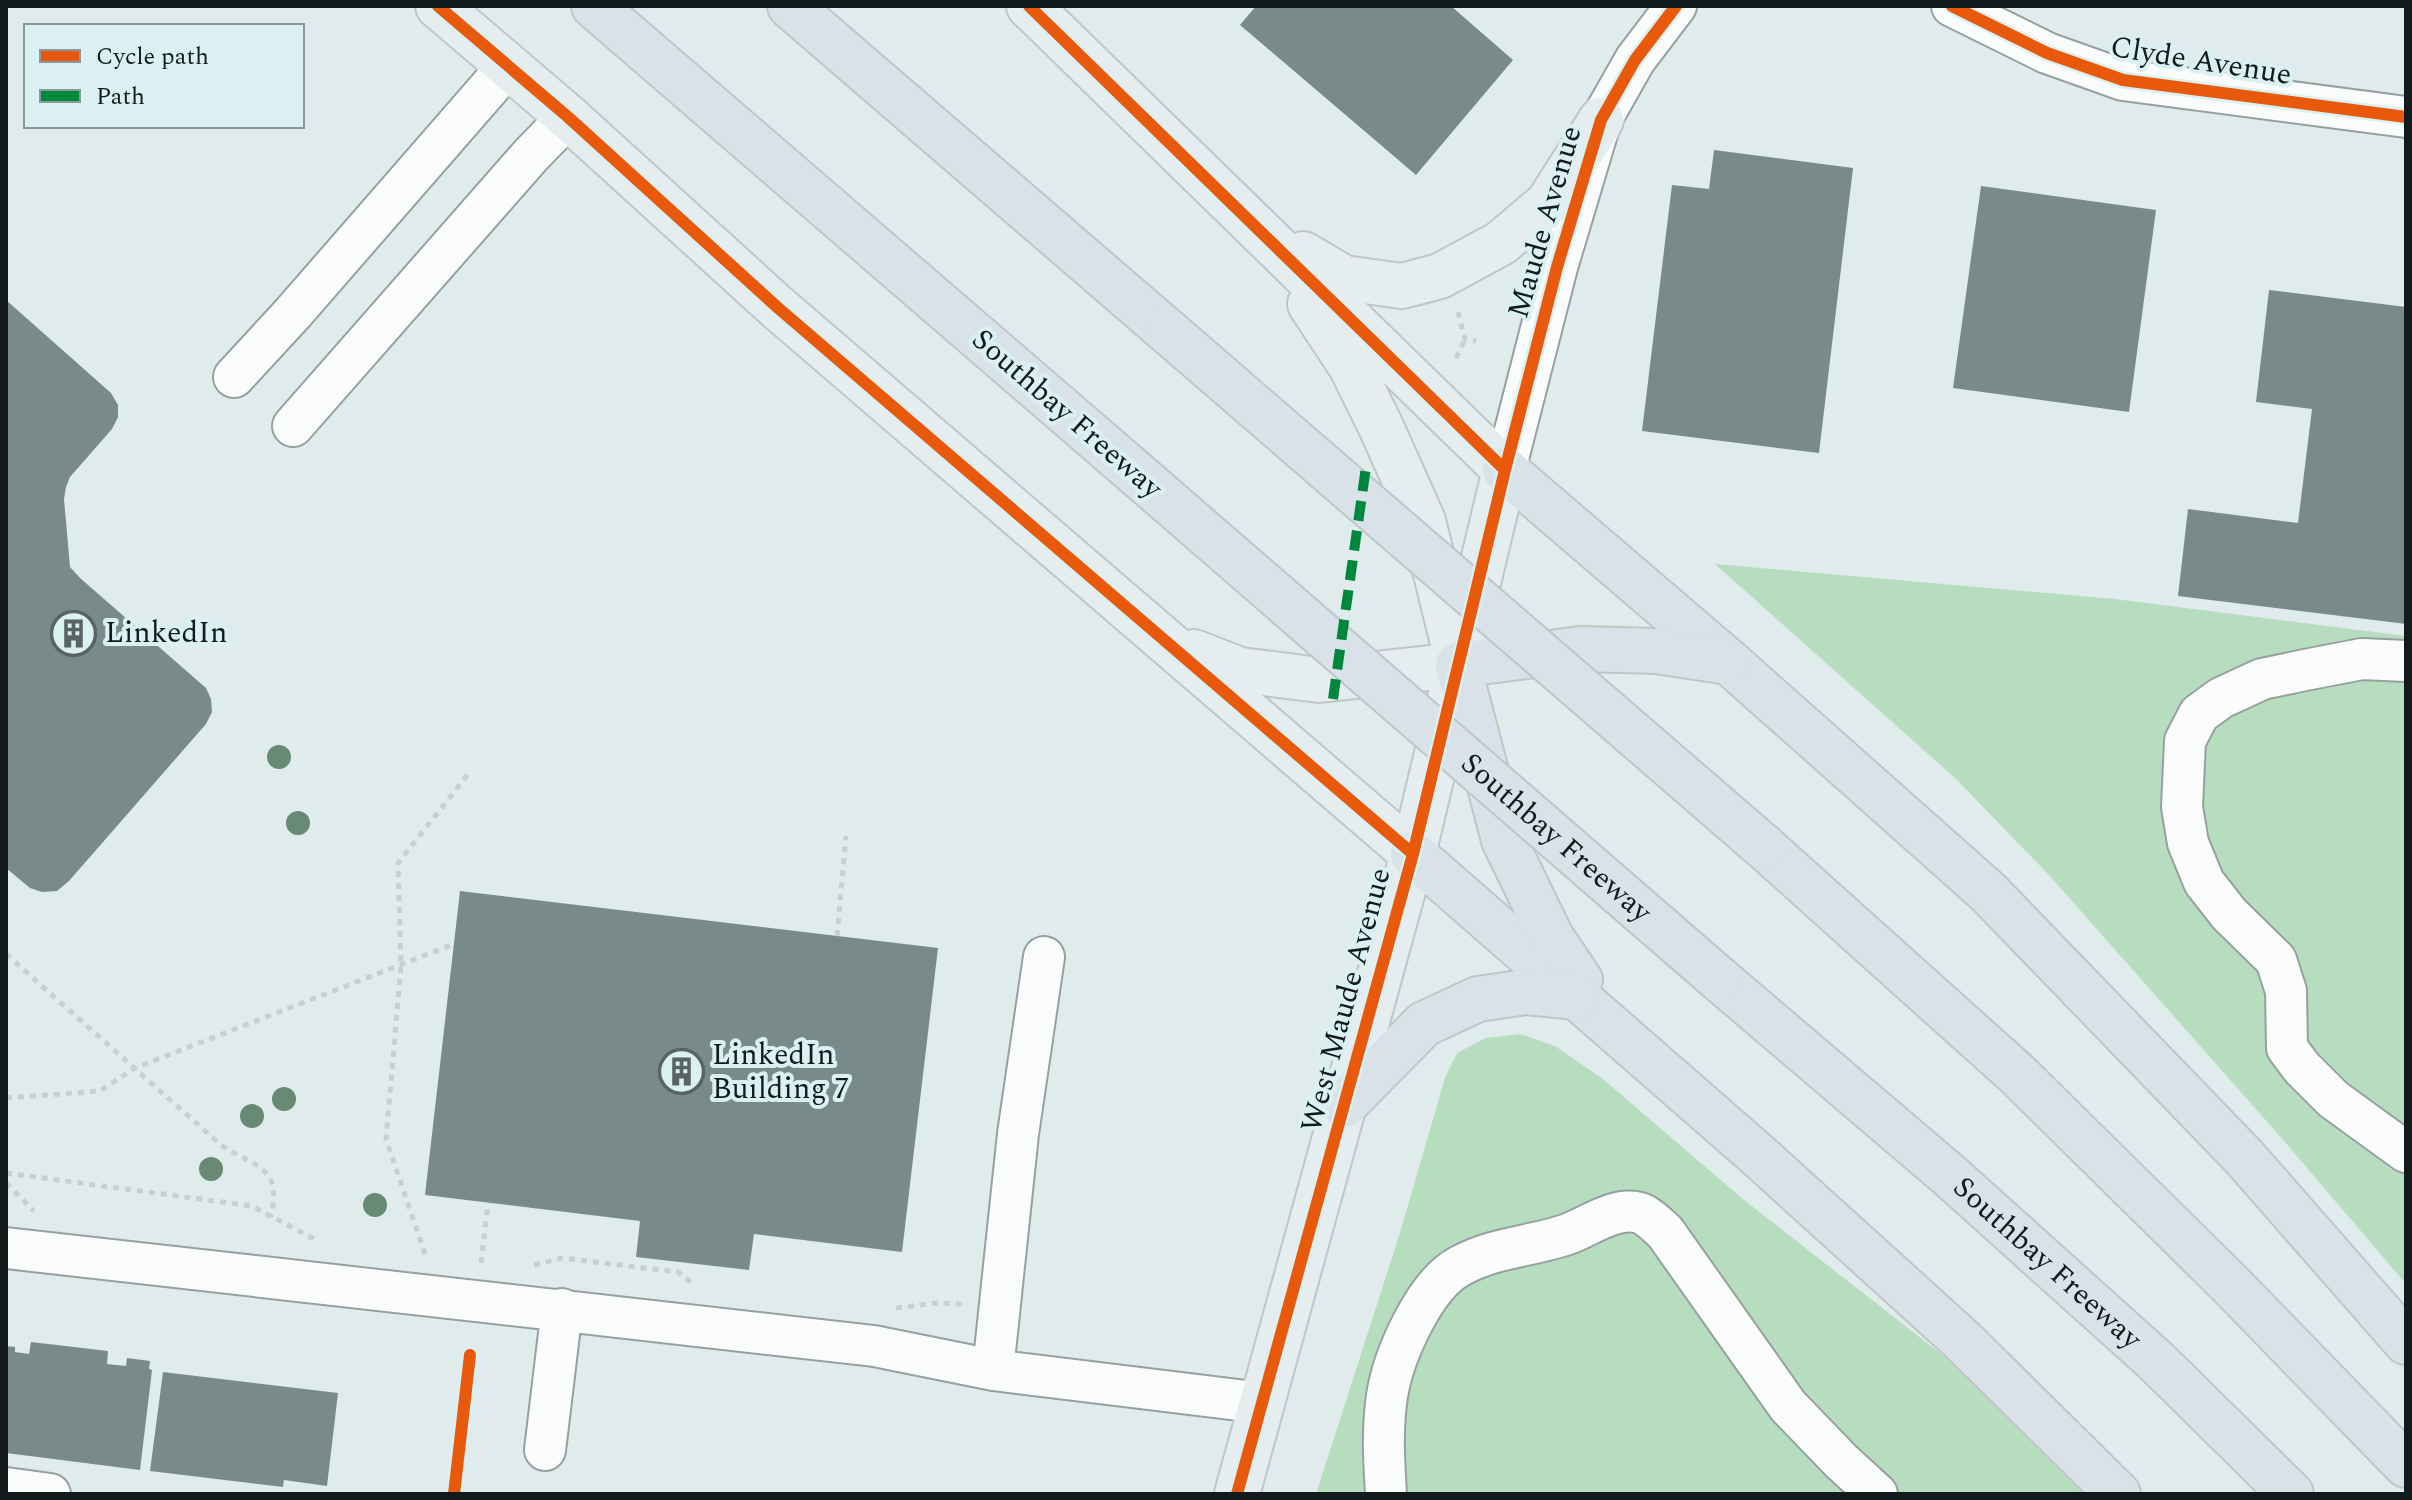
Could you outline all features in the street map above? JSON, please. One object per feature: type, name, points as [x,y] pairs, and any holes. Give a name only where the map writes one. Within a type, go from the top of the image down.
[{"type":"highway","name":"Southbay Freeway","points":[[594,6],[1949,1175],[2121,1330],[2291,1494]]},
{"type":"highway","points":[[790,6],[1764,847],[2018,1075],[2231,1285],[2406,1465]]},
{"type":"highway","points":[[1505,470],[1729,662],[1988,892],[2244,1157],[2406,1342]]},
{"type":"highway","points":[[1614,1030],[1551,937],[1504,840],[1458,665],[1581,649],[1656,651],[1729,662]]},
{"type":"highway","points":[[1413,854],[1760,1157],[1963,1341],[2118,1494]]},
{"type":"highway","points":[[1344,1105],[1424,1024],[1478,999],[1526,992],[1577,997]]},
{"type":"main road","points":[[438,6],[568,117],[777,307],[1413,854]]},
{"type":"main road","points":[[1029,6],[1505,470]]},
{"type":"main road","points":[[1260,229],[1344,278],[1402,286],[1440,276],[1501,243],[1548,203],[1601,120]]},
{"type":"main road","points":[[1167,642],[1240,670],[1319,680],[1458,665],[1423,521],[1381,427],[1351,366],[1260,229]]},
{"type":"main road","name":"West Maude Avenue","points":[[1237,1494],[1413,854],[1505,470]]},
{"type":"street","name":"Maude Avenue","points":[[1505,470],[1557,267],[1601,120],[1635,60],[1676,6]]},
{"type":"street","name":"Clyde Avenue","points":[[1952,6],[2047,53],[2123,80],[2406,117]]},
{"type":"street","points":[[234,377],[509,65]]},
{"type":"street","points":[[293,426],[568,117]]},
{"type":"street","points":[[2406,661],[2362,659],[2310,669],[2262,679],[2221,698],[2199,714],[2185,741],[2182,807],[2188,843],[2204,882],[2229,914],[2276,960],[2286,991],[2287,1048],[2333,1099],[2406,1152]]},
{"type":"street","points":[[993,1370],[1018,1134],[1044,957]]},
{"type":"street","points":[[1386,1494],[1383,1445],[1387,1393],[1418,1311],[1438,1284],[1458,1267],[1494,1251],[1537,1244],[1570,1234],[1621,1211],[1643,1214],[1665,1232],[1788,1406],[1877,1494]]},
{"type":"street","points":[[6,1248],[874,1346],[993,1370],[1263,1403]]},
{"type":"street","points":[[545,1450],[562,1309]]},
{"type":"street","points":[[6,1488],[50,1494]]},
{"type":"path","points":[[1455,303],[1465,339],[1456,358]]},
{"type":"path","points":[[1465,339],[1476,341]]},
{"type":"path","points":[[411,1253],[426,1255],[386,1139],[401,966],[398,863],[469,773]]},
{"type":"path","points":[[837,936],[846,836]]},
{"type":"path","points":[[6,1098],[100,1091],[135,1068],[454,944]]},
{"type":"path","points":[[6,954],[222,1146],[263,1169],[275,1191],[271,1217]]},
{"type":"path","points":[[6,1173],[252,1206],[309,1238],[324,1240]]},
{"type":"path","points":[[481,1264],[488,1203]]},
{"type":"path","points":[[527,1266],[562,1258],[649,1268],[678,1272],[697,1287]]},
{"type":"path","points":[[467,1262],[496,1265]]},
{"type":"path","points":[[884,1309],[936,1303],[971,1305]]},
{"type":"green space","points":[[1715,564],[2115,599],[2406,636],[2406,1284],[2049,875],[1955,778]]},
{"type":"green space","points":[[1520,1034],[1555,1046],[1603,1079],[1744,1200],[1954,1364],[2084,1494],[1316,1494],[1399,1236],[1445,1078],[1457,1053],[1486,1038]]},
{"type":"building","points":[[1256,6],[1451,6],[1513,60],[1416,175],[1240,25]]},
{"type":"building","points":[[1714,150],[1853,168],[1819,453],[1642,431],[1672,185],[1709,189]]},
{"type":"building","points":[[1981,186],[2156,210],[2129,412],[1953,388]]},
{"type":"building","points":[[2269,290],[2406,307],[2406,624],[2178,596],[2188,509],[2298,523],[2312,409],[2256,402]]},
{"type":"building","name":"LinkedIn","points":[[6,300],[111,393],[118,405],[118,417],[112,429],[70,477],[66,487],[64,499],[70,567],[206,688],[211,699],[212,712],[206,724],[57,891],[42,892],[30,888],[6,868]]},
{"type":"building","name":"LinkedIn Building 7","points":[[460,891],[938,948],[902,1252],[754,1234],[749,1270],[636,1257],[640,1221],[425,1195]]},
{"type":"building","points":[[31,1342],[108,1351],[107,1364],[126,1366],[127,1358],[150,1361],[149,1369],[152,1370],[140,1470],[6,1453],[6,1346],[15,1347],[15,1352],[29,1354]]},
{"type":"building","points":[[163,1372],[338,1393],[327,1486],[284,1480],[283,1487],[150,1471]]},
{"type":"marked path","points":[[1333,699],[1366,467]]},
{"type":"cycle path","points":[[438,6],[568,117],[777,307],[1413,854]]},
{"type":"cycle path","points":[[1029,6],[1505,470]]},
{"type":"cycle path","points":[[1237,1494],[1413,854],[1557,267],[1601,120],[1635,60],[1676,6]]},
{"type":"cycle path","points":[[1952,6],[2047,53],[2123,80],[2406,117]]},
{"type":"cycle path","points":[[454,1494],[470,1355]]},
{"type":"place","name":"LinkedIn","points":[[74,633]]},
{"type":"place","name":"LinkedIn Building 7","points":[[681,1072]]}]
